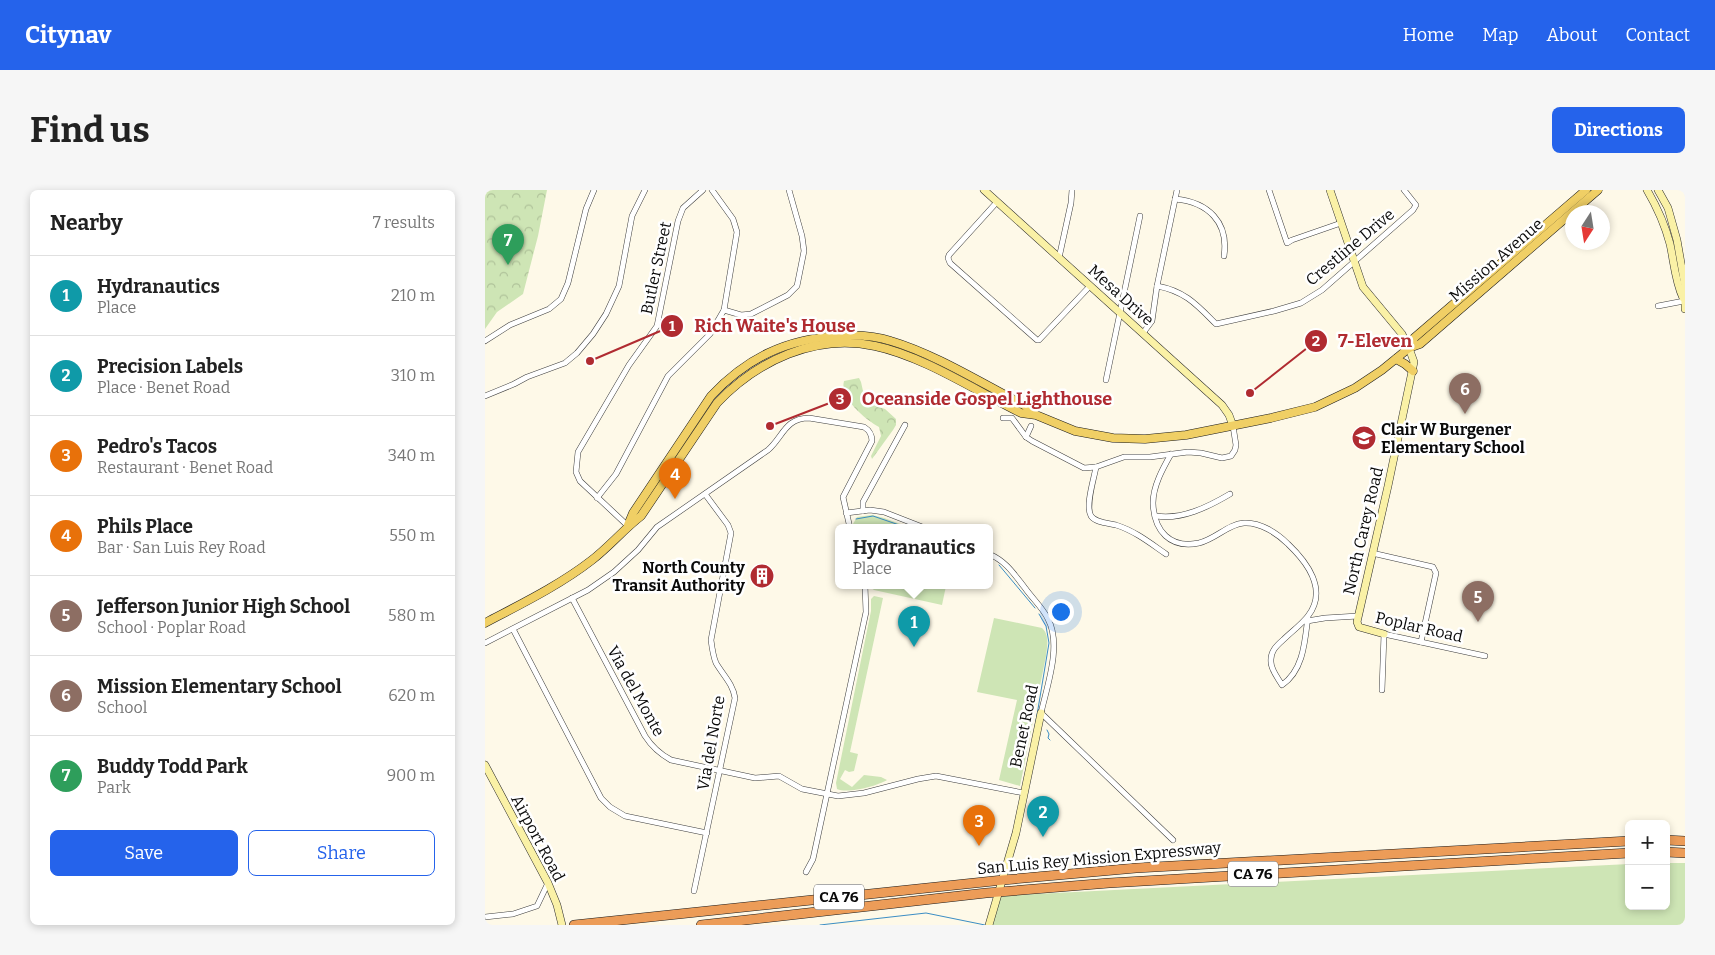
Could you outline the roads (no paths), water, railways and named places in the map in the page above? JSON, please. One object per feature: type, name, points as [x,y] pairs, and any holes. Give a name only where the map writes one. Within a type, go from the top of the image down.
[{"type":"highway","points":[[1670,840],[1685,841]]},
{"type":"highway","name":"San Luis Rey Mission Expressway","points":[[574,925],[1136,868],[1625,841]]},
{"type":"highway","points":[[1670,852],[1685,853]]},
{"type":"highway","name":"San Luis Rey Mission Expressway","points":[[701,925],[999,892],[1189,877],[1625,853]]},
{"type":"main road","name":"Mission Avenue","points":[[1409,348],[1414,338],[1586,190]]},
{"type":"main road","name":"Mission Avenue","points":[[485,623],[579,570],[610,546],[628,526],[641,516],[706,418],[731,389],[765,364],[798,350],[840,344],[881,347],[916,359],[1021,412],[1036,415],[1075,431],[1124,439],[1165,438],[1233,426],[1295,413],[1326,403],[1363,383],[1409,348],[1420,344],[1598,190]]},
{"type":"main road","points":[[1396,359],[1413,372]]},
{"type":"street","points":[[485,341],[510,325],[549,309],[561,299],[568,283],[586,209],[594,190]]},
{"type":"street","points":[[485,396],[527,377],[565,363],[577,353],[593,334],[606,314],[619,286],[632,216],[645,190]]},
{"type":"street","name":"Butler Street","points":[[628,526],[580,482],[576,472],[578,452],[629,365],[657,326],[678,220],[683,208],[703,190]]},
{"type":"street","points":[[597,498],[616,474],[668,376],[710,334],[724,310],[737,232],[733,219],[712,190]]},
{"type":"street","points":[[724,310],[741,315],[751,314],[787,295],[797,286],[805,251],[789,190]]},
{"type":"street","name":"Mesa Drive","points":[[984,190],[1222,405],[1229,414],[1233,426]]},
{"type":"street","points":[[1059,258],[1071,204],[1072,190]]},
{"type":"street","points":[[1143,333],[1153,321],[1157,286],[1177,190]]},
{"type":"street","points":[[1269,190],[1287,243],[1341,222]]},
{"type":"street","name":"North Carey Road","points":[[1330,190],[1363,287],[1402,334],[1413,362],[1413,372],[1358,616]]},
{"type":"street","name":"Crestline Drive","points":[[1157,286],[1171,288],[1181,293],[1216,324],[1301,303],[1322,290],[1413,210],[1416,205],[1404,190]]},
{"type":"street","points":[[1647,190],[1659,211],[1666,232],[1678,289],[1685,303]]},
{"type":"street","points":[[1658,190],[1668,208],[1677,240],[1685,286],[1685,303]]},
{"type":"street","points":[[1175,199],[1199,203],[1209,210],[1218,221],[1226,245],[1224,256]]},
{"type":"street","points":[[997,202],[949,254],[947,258],[950,263],[1034,338],[1039,340],[1090,286]]},
{"type":"street","points":[[1106,380],[1140,216]]},
{"type":"street","points":[[1658,306],[1685,303]]},
{"type":"street","points":[[485,643],[588,590],[613,572],[638,550],[657,528],[768,450],[792,422],[801,418],[864,427],[872,436],[872,441],[843,497],[849,524]]},
{"type":"street","points":[[1003,418],[1012,418],[1026,437],[1084,468],[1097,467],[1125,457],[1150,457],[1189,452],[1222,458],[1229,457],[1235,450],[1236,445],[1233,426]]},
{"type":"street","points":[[863,511],[863,502],[905,425]]},
{"type":"street","points":[[1026,437],[1031,426]]},
{"type":"street","points":[[1171,454],[1161,471],[1153,503],[1157,526],[1164,536],[1173,542],[1182,544],[1200,543],[1242,523],[1257,524],[1273,532],[1285,542],[1303,559],[1312,573],[1317,591],[1315,603],[1308,618],[1303,653],[1295,673],[1291,679],[1282,685],[1273,669],[1271,662],[1272,652],[1308,618],[1358,616]]},
{"type":"street","points":[[1097,467],[1089,505],[1090,515],[1095,520],[1121,527],[1142,537],[1166,554]]},
{"type":"street","name":"Via del Norte","points":[[694,890],[735,698],[734,690],[717,664],[711,640],[731,533],[728,525],[705,494]]},
{"type":"street","points":[[1156,516],[1176,517],[1211,506],[1230,494]]},
{"type":"street","points":[[846,514],[870,510],[884,512],[915,524]]},
{"type":"street","points":[[1372,553],[1435,570],[1436,573],[1421,642]]},
{"type":"street","name":"Benet Road","points":[[989,925],[1003,880],[1024,793],[1054,651],[1053,630],[1048,618],[1008,566],[993,556]]},
{"type":"street","points":[[806,872],[813,859],[866,612],[865,589]]},
{"type":"street","name":"Via del Monte","points":[[572,598],[651,746],[671,760],[755,778],[779,776],[803,789],[838,796],[864,794],[936,776],[1024,793]]},
{"type":"street","name":"Poplar Road","points":[[1358,616],[1357,622],[1359,627],[1485,656]]},
{"type":"street","points":[[513,629],[601,798],[610,807],[625,816],[707,833]]},
{"type":"street","points":[[1382,690],[1384,634]]},
{"type":"street","points":[[1041,714],[1173,840]]},
{"type":"street","name":"Airport Road","points":[[485,766],[548,883],[557,905],[562,925]]},
{"type":"street","points":[[485,917],[513,914],[537,906],[548,883]]},
{"type":"waterway","points":[[856,519],[873,516],[896,524]]},
{"type":"waterway","points":[[999,565],[1035,608]]},
{"type":"waterway","points":[[1035,727],[1049,643],[1046,626],[1039,614]]},
{"type":"waterway","points":[[1047,730],[1050,740]]},
{"type":"waterway","points":[[820,925],[926,913],[985,925]]},
{"type":"place","name":"Buddy Todd Park","points":[[508,265]]},
{"type":"place","name":"Rich Waite's House","points":[[590,361]]},
{"type":"place","name":"7-Eleven","points":[[1250,393]]},
{"type":"place","name":"Mission Elementary School","points":[[1465,414]]},
{"type":"place","name":"Oceanside Gospel Lighthouse","points":[[770,426]]},
{"type":"place","name":"Clair W Burgener Elementary School","points":[[1364,438]]},
{"type":"place","name":"Phils Place","points":[[675,499]]},
{"type":"place","name":"North County Transit Authority","points":[[762,576]]},
{"type":"place","name":"Jefferson Junior High School","points":[[1478,622]]},
{"type":"place","name":"Hydranautics","points":[[914,647]]},
{"type":"place","name":"Precision Labels","points":[[1043,837]]},
{"type":"place","name":"Pedro's Tacos","points":[[979,846]]}]
